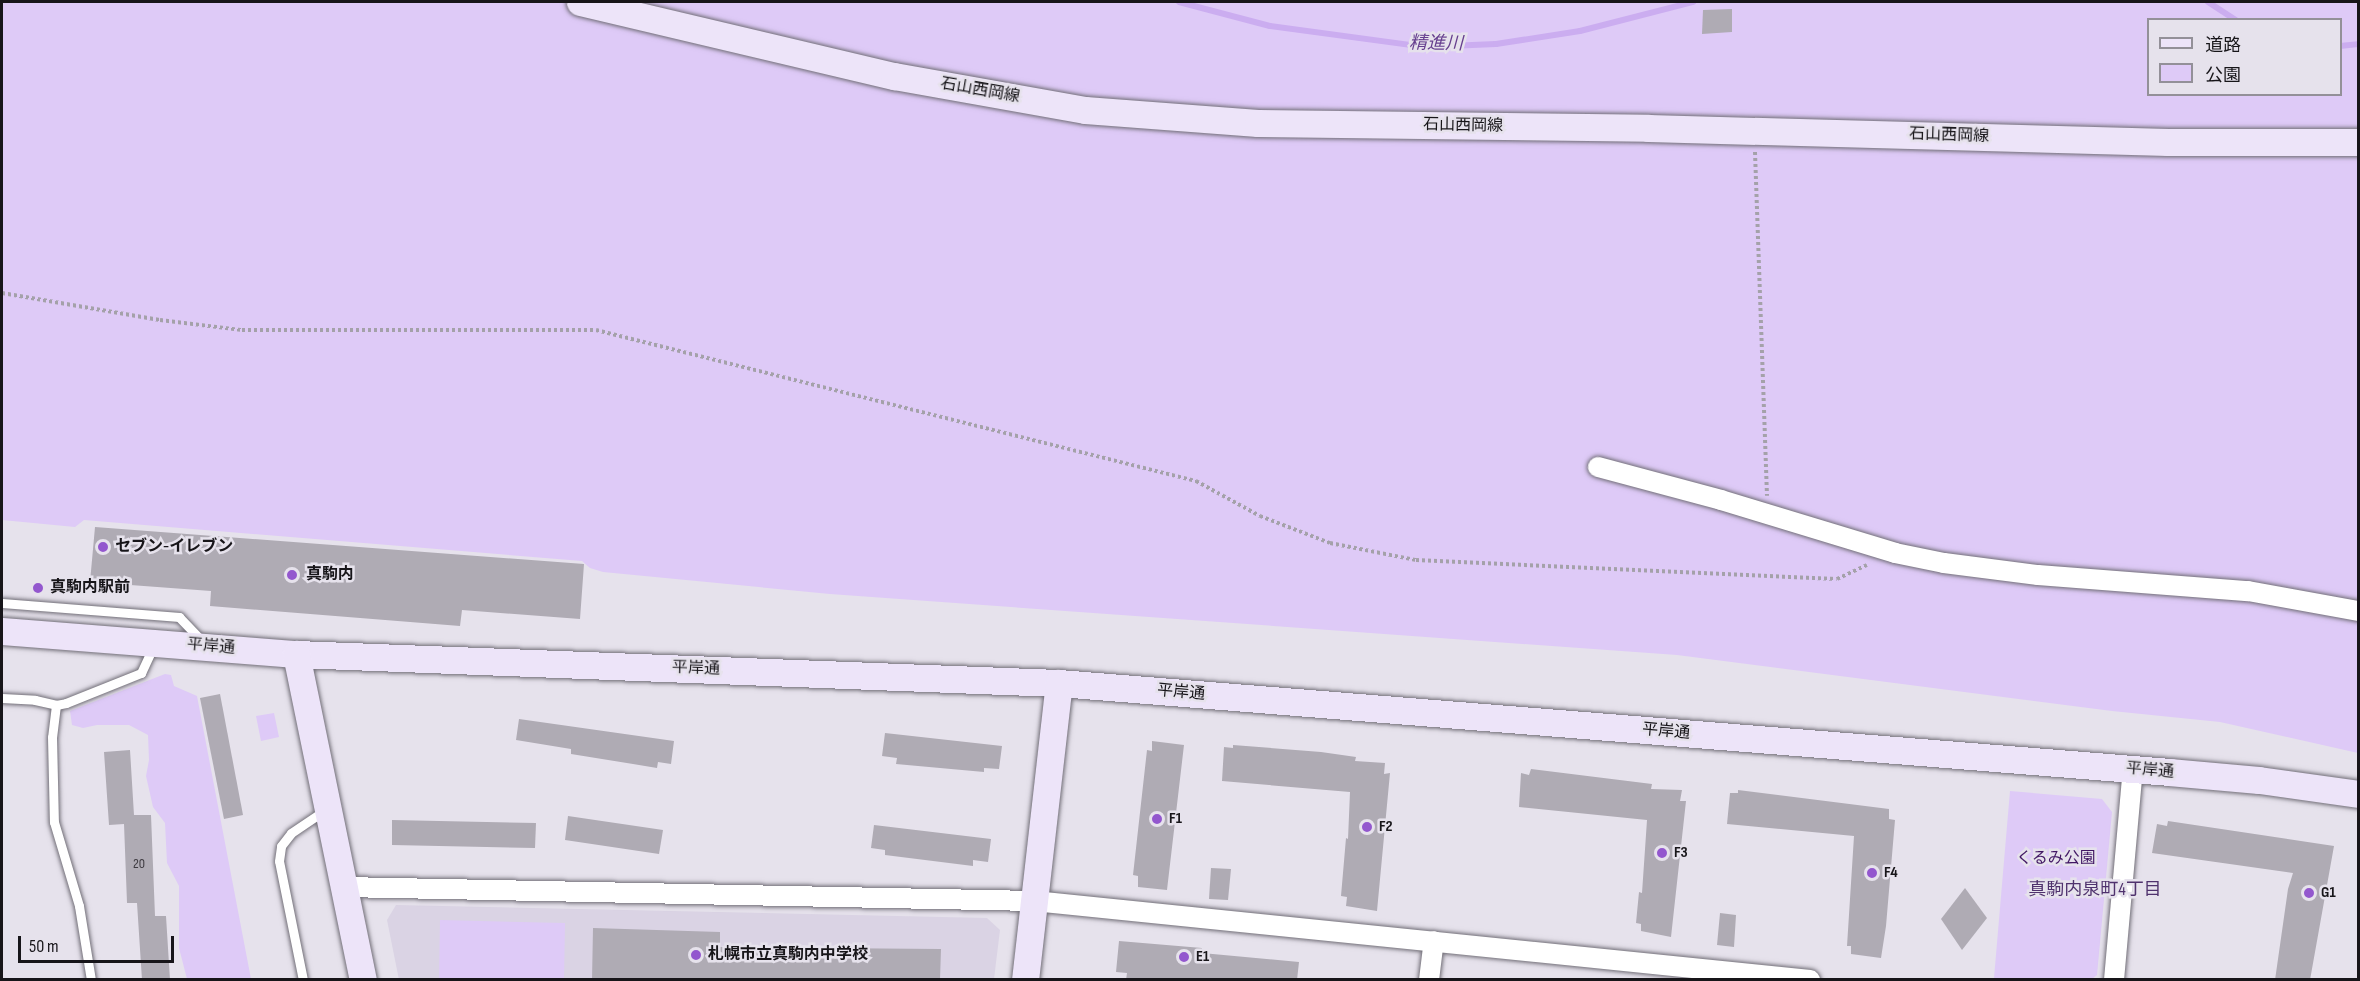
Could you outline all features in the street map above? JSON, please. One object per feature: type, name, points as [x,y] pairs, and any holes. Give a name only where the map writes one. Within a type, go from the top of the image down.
[{"type":"street","name":"石山西岡線","points":[[580,2],[894,76],[1085,110],[1258,123],[1648,128],[2168,142],[2358,142]]},
{"type":"street","points":[[1598,467],[1895,553],[1944,563],[2038,575],[2248,591],[2358,611]]},
{"type":"street","name":"平岸通","points":[[2,630],[296,654],[1059,683],[2133,769],[2259,780],[2358,794]]},
{"type":"street","points":[[296,654],[363,980]]},
{"type":"street","points":[[1025,980],[1059,683]]},
{"type":"street","points":[[2114,980],[2133,769]]},
{"type":"street","points":[[343,887],[1034,901],[1810,980]]},
{"type":"street","points":[[1429,980],[1434,941]]},
{"type":"lane","points":[[2,603],[179,617],[207,646]]},
{"type":"lane","points":[[2,698],[35,700],[56,705],[141,673],[155,642]]},
{"type":"lane","points":[[56,705],[52,737],[54,822],[79,906],[91,980]]},
{"type":"lane","points":[[303,980],[279,861],[281,846],[291,833],[327,810]]},
{"type":"path","points":[[1755,151],[1767,515]]},
{"type":"path","points":[[2,293],[160,320],[242,330],[596,330],[1196,481],[1260,516],[1330,543],[1416,560],[1838,579],[1895,553]]},
{"type":"shaded area","name":"札幌市立真駒内中学校","points":[[396,905],[987,918],[1000,930],[994,979],[399,980],[387,920]]},
{"type":"green space","points":[[2,2],[2358,2],[2358,753],[2220,722],[2112,711],[1677,655],[830,594],[603,572],[590,568],[582,561],[84,520],[75,527],[2,520]]},
{"type":"green space","points":[[165,674],[171,675],[174,686],[197,696],[251,979],[187,979],[179,948],[179,886],[167,863],[165,823],[153,807],[146,776],[149,760],[148,735],[129,725],[97,725],[83,728],[72,725],[70,711]]},
{"type":"green space","points":[[274,713],[279,737],[261,741],[256,716]]},
{"type":"green space","name":"くるみ公園","points":[[2010,791],[2102,799],[2112,812],[2097,975],[2092,979],[1994,978]]},
{"type":"green space","points":[[440,920],[565,923],[564,979],[439,979]]},
{"type":"building","points":[[1732,9],[1732,32],[1702,34],[1703,10]]},
{"type":"building","points":[[95,527],[584,564],[580,619],[462,610],[460,626],[210,606],[211,591],[90,582]]},
{"type":"building","points":[[220,694],[243,815],[224,819],[200,698]]},
{"type":"building","points":[[519,719],[674,741],[671,764],[658,762],[657,768],[571,754],[571,749],[516,740]]},
{"type":"building","points":[[885,733],[1002,746],[999,769],[984,768],[984,772],[896,764],[897,758],[882,756]]},
{"type":"building","name":"F1","points":[[1152,741],[1184,745],[1167,890],[1138,887],[1138,876],[1133,875],[1147,750],[1152,751]]},
{"type":"building","name":"F2","points":[[1233,745],[1321,752],[1356,757],[1355,761],[1385,763],[1384,774],[1390,773],[1377,911],[1346,906],[1347,897],[1341,896],[1346,838],[1348,839],[1350,792],[1222,781],[1224,747],[1233,748]]},
{"type":"building","points":[[130,750],[134,815],[151,815],[155,916],[166,916],[170,980],[142,980],[137,903],[127,903],[124,824],[109,825],[104,752]]},
{"type":"building","name":"F3","points":[[1531,769],[1652,784],[1651,789],[1682,790],[1680,801],[1686,801],[1671,937],[1641,931],[1641,924],[1636,923],[1639,892],[1642,893],[1647,820],[1519,807],[1521,773],[1529,775]]},
{"type":"building","name":"F4","points":[[1738,790],[1889,809],[1889,819],[1895,820],[1881,958],[1851,954],[1851,946],[1847,946],[1854,836],[1727,824],[1730,793],[1738,793]]},
{"type":"building","points":[[568,816],[663,830],[659,854],[565,840]]},
{"type":"building","points":[[392,820],[536,823],[535,848],[392,845]]},
{"type":"building","name":"G1","points":[[2168,821],[2334,846],[2310,980],[2275,980],[2288,889],[2293,873],[2152,853],[2157,824],[2167,826]]},
{"type":"building","points":[[874,825],[991,839],[988,862],[973,860],[973,866],[885,855],[885,850],[871,848]]},
{"type":"building","points":[[1211,868],[1231,869],[1228,900],[1209,899]]},
{"type":"building","points":[[1965,888],[1987,918],[1962,950],[1941,919]]},
{"type":"building","points":[[1720,913],[1736,915],[1734,947],[1717,945]]},
{"type":"building","points":[[593,928],[720,932],[720,947],[941,949],[940,980],[592,980]]},
{"type":"building","name":"E1","points":[[1119,941],[1202,948],[1202,953],[1299,962],[1297,980],[1126,980],[1127,973],[1116,972]]},
{"type":"waterway","name":"精進川","points":[[1179,2],[1270,26],[1425,47],[1496,44],[1580,31],[1693,2]]},
{"type":"waterway","name":"精進川","points":[[2208,2],[2233,18]]},
{"type":"waterway","name":"精進川","points":[[2342,46],[2358,44]]},
{"type":"place","name":"セブン-イレブン","points":[[103,547]]},
{"type":"place","name":"真駒内","points":[[292,575]]},
{"type":"place","name":"真駒内駅前","points":[[38,588]]},
{"type":"place","name":"F1","points":[[1157,819]]},
{"type":"place","name":"F2","points":[[1367,827]]},
{"type":"place","name":"F3","points":[[1662,853]]},
{"type":"place","name":"F4","points":[[1872,873]]},
{"type":"place","name":"G1","points":[[2309,893]]},
{"type":"place","name":"札幌市立真駒内中学校","points":[[696,955]]},
{"type":"place","name":"E1","points":[[1184,957]]},
{"type":"district","name":"真駒内泉町4丁目","points":[[2095,890]]}]
